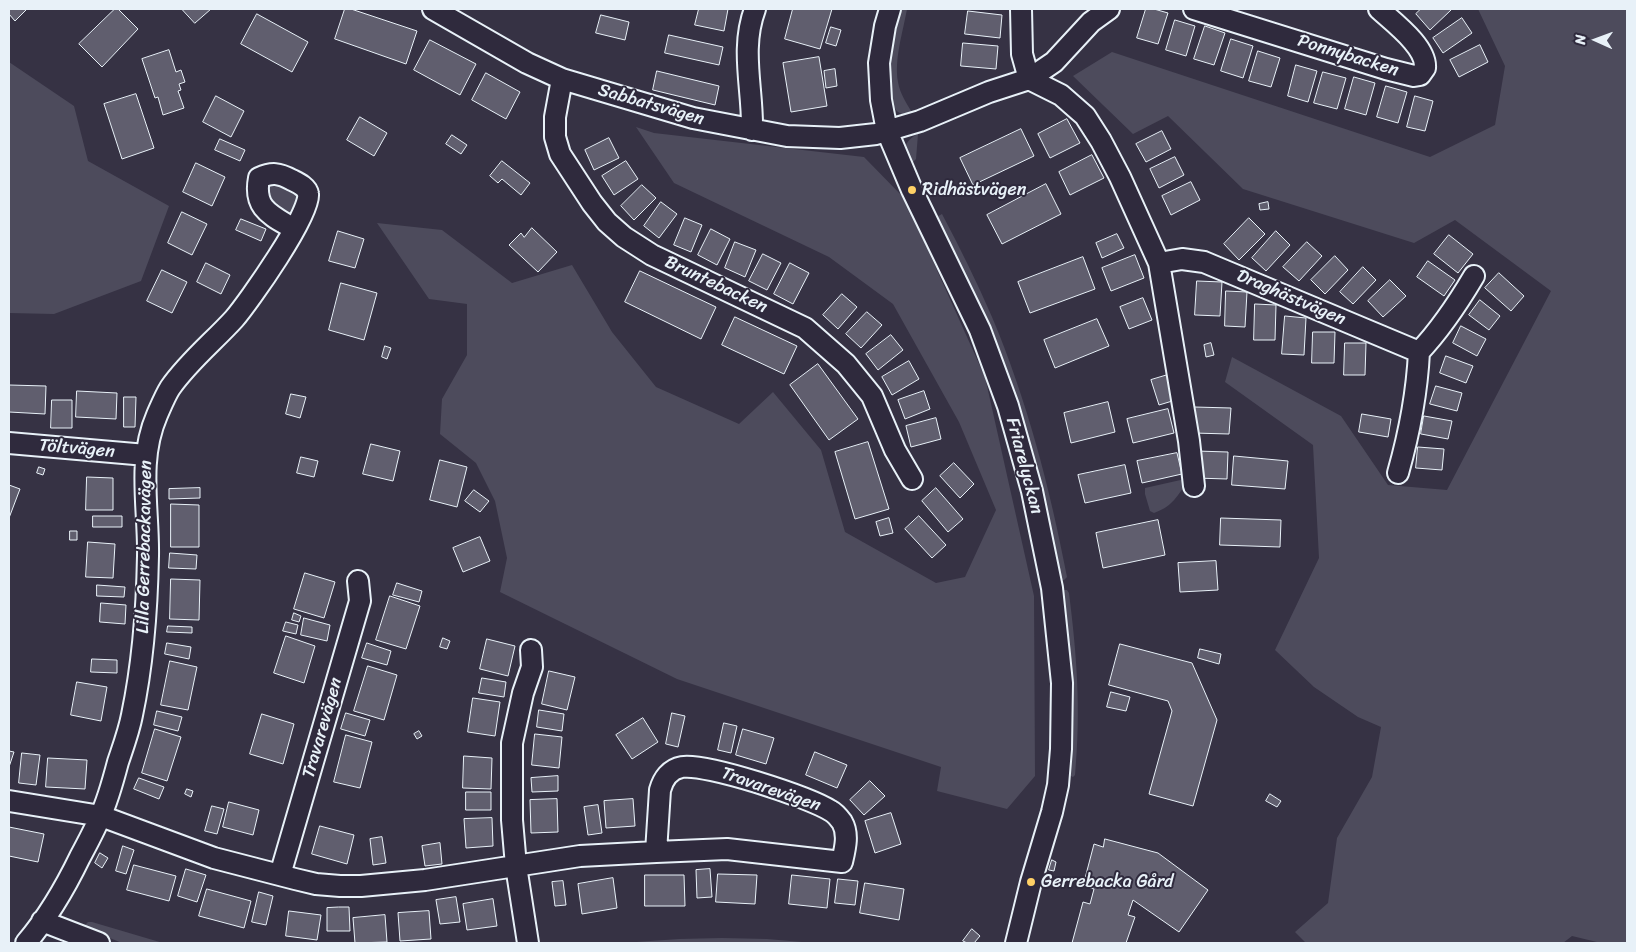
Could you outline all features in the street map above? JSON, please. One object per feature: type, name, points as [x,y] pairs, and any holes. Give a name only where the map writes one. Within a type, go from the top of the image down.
[{"type":"street","name":"Sabbatsvägen","points":[[433,9],[527,63],[562,79],[692,118],[787,136],[861,137],[887,131]]},
{"type":"street","points":[[752,130],[747,46],[751,20],[755,9]]},
{"type":"street","name":"Friarelyckan","points":[[890,9],[885,26],[879,63],[881,100],[887,131],[912,190],[983,339],[1011,416],[1032,491],[1049,567],[1062,683],[1060,767],[1052,812],[1031,882],[1016,943]]},
{"type":"street","points":[[1021,9],[1022,54],[1029,79],[1061,95],[1085,116],[1101,141],[1122,182],[1159,263],[1189,441],[1194,486]]},
{"type":"street","points":[[887,131],[920,121],[989,92],[1029,79],[1054,62],[1091,22],[1109,9]]},
{"type":"street","name":"Ponnybacken","points":[[1194,9],[1386,69],[1420,75],[1425,68],[1425,58],[1411,40],[1379,9]]},
{"type":"street","name":"Bruntebacken","points":[[562,79],[555,117],[555,137],[560,154],[592,203],[607,222],[624,237],[652,255],[805,328],[846,364],[872,396],[895,450],[912,479]]},
{"type":"street","name":"Lilla Gerrebackavägen","points":[[26,943],[61,896],[101,816],[132,715],[145,624],[148,553],[145,498],[146,455],[155,418],[170,387],[235,318],[271,268],[294,229]]},
{"type":"street","name":"Draghästvägen","points":[[1159,263],[1182,259],[1204,262],[1419,352]]},
{"type":"street","points":[[1398,473],[1413,408],[1418,376],[1419,352],[1449,315],[1474,276]]},
{"type":"street","name":"Töltvägen","points":[[9,443],[146,455]]},
{"type":"street","name":"Travarevägen","points":[[280,875],[360,601],[358,581]]},
{"type":"street","points":[[528,943],[516,866],[512,820],[512,743],[523,693],[532,667],[530,650]]},
{"type":"street","name":"Travarevägen","points":[[101,816],[214,858],[316,884],[361,886],[425,880],[580,856],[656,852],[727,849],[842,862],[846,840],[845,828],[836,814],[808,800],[759,783],[712,770],[683,767],[670,772],[662,783],[656,852]]},
{"type":"street","points":[[9,802],[101,816]]},
{"type":"street","points":[[42,921],[99,943]]},
{"type":"shaded area","points":[[900,9],[907,9],[898,55],[897,73],[900,91],[913,114],[908,116],[898,112],[893,104],[891,92],[891,62]]},
{"type":"shaded area","points":[[1478,9],[1627,9],[1627,943],[1601,943],[1572,936],[1563,943],[1306,943],[1295,932],[1328,903],[1337,838],[1372,777],[1381,727],[1358,717],[1314,687],[1275,650],[1319,558],[1313,445],[1225,382],[1232,357],[1341,416],[1388,485],[1447,490],[1551,291],[1455,220],[1414,243],[1243,189],[1168,116],[1133,134],[1073,76],[1112,52],[1430,157],[1495,125],[1505,66]]},
{"type":"shaded area","points":[[9,62],[74,106],[88,161],[169,206],[141,281],[54,314],[9,313]]},
{"type":"shaded area","points":[[636,127],[654,133],[864,157],[905,199],[985,377],[1034,596],[1035,776],[1007,809],[937,791],[941,767],[677,679],[500,592],[507,558],[495,501],[476,463],[440,434],[442,399],[467,355],[467,304],[429,299],[377,223],[442,230],[512,283],[572,265],[612,332],[656,387],[739,424],[773,392],[821,450],[845,532],[936,583],[965,577],[996,510],[959,422],[893,304],[829,257],[674,183]]},
{"type":"shaded area","points":[[918,134],[916,159],[911,164],[903,154],[908,142]]},
{"type":"shaded area","points":[[268,180],[296,191],[300,199],[292,214],[287,214],[272,207],[265,184]]},
{"type":"shaded area","points":[[942,214],[968,265],[1005,348],[1027,412],[1053,510],[1067,577],[1064,580],[1060,578],[1029,441],[1015,396],[975,294],[944,230],[940,229],[933,219]]},
{"type":"shaded area","points":[[1185,479],[1186,484],[1169,505],[1154,513],[1150,511],[1145,488]]},
{"type":"shaded area","points":[[1067,590],[1069,593],[1077,684],[1078,728],[1075,775],[1073,777],[1069,775],[1072,694],[1070,650],[1062,598],[1062,591]]},
{"type":"shaded area","points":[[88,922],[163,943],[122,943],[83,927]]},
{"type":"shaded area","points":[[722,938],[814,943],[622,943],[679,939]]},
{"type":"building","points":[[9,9],[27,9],[15,21],[9,14]]},
{"type":"building","points":[[115,9],[118,9],[138,29],[102,67],[79,44]]},
{"type":"building","points":[[182,9],[211,9],[195,23]]},
{"type":"building","points":[[345,9],[351,9],[417,31],[406,64],[335,39]]},
{"type":"building","points":[[699,9],[728,9],[724,31],[695,25]]},
{"type":"building","points":[[793,9],[832,9],[820,49],[785,39]]},
{"type":"building","points":[[1146,9],[1168,13],[1158,44],[1137,38]]},
{"type":"building","points":[[1421,9],[1451,10],[1430,30],[1416,14]]},
{"type":"building","points":[[968,11],[1002,15],[1000,38],[965,34]]},
{"type":"building","points":[[257,14],[308,42],[292,72],[241,44]]},
{"type":"building","points":[[601,15],[629,22],[625,40],[596,33]]},
{"type":"building","points":[[1462,18],[1472,33],[1443,53],[1433,38]]},
{"type":"building","points":[[1175,20],[1195,26],[1186,56],[1166,50]]},
{"type":"building","points":[[1205,26],[1225,33],[1214,65],[1194,59]]},
{"type":"building","points":[[831,27],[841,30],[836,46],[826,43]]},
{"type":"building","points":[[669,35],[723,47],[719,65],[665,53]]},
{"type":"building","points":[[1231,39],[1253,46],[1243,78],[1221,71]]},
{"type":"building","points":[[430,40],[476,64],[460,95],[414,70]]},
{"type":"building","points":[[963,43],[998,46],[996,69],[961,66]]},
{"type":"building","points":[[1480,45],[1488,62],[1459,77],[1450,60]]},
{"type":"building","points":[[169,50],[176,72],[181,70],[185,82],[179,84],[181,90],[178,91],[184,108],[163,115],[158,97],[155,98],[142,59]]},
{"type":"building","points":[[1258,51],[1280,58],[1271,87],[1249,81]]},
{"type":"building","points":[[819,57],[827,106],[791,112],[783,63]]},
{"type":"building","points":[[1296,65],[1317,71],[1308,102],[1288,96]]},
{"type":"building","points":[[835,69],[837,86],[826,88],[824,71]]},
{"type":"building","points":[[657,71],[719,86],[715,105],[653,90]]},
{"type":"building","points":[[1323,72],[1346,78],[1337,109],[1314,103]]},
{"type":"building","points":[[486,73],[520,92],[506,119],[472,100]]},
{"type":"building","points":[[1354,77],[1375,83],[1366,115],[1345,109]]},
{"type":"building","points":[[1386,86],[1407,92],[1398,123],[1377,117]]},
{"type":"building","points":[[136,94],[154,148],[122,159],[104,104]]},
{"type":"building","points":[[216,96],[244,111],[231,137],[203,122]]},
{"type":"building","points":[[1415,96],[1433,101],[1425,131],[1407,127]]},
{"type":"building","points":[[360,117],[387,133],[374,156],[347,140]]},
{"type":"building","points":[[1067,119],[1080,143],[1050,158],[1038,134]]},
{"type":"building","points":[[1021,129],[1034,156],[973,185],[960,158]]},
{"type":"building","points":[[1162,131],[1171,149],[1146,162],[1136,144]]},
{"type":"building","points":[[452,135],[467,145],[461,154],[446,144]]},
{"type":"building","points":[[609,138],[619,158],[594,170],[585,150]]},
{"type":"building","points":[[220,139],[245,150],[240,161],[215,150]]},
{"type":"building","points":[[1092,155],[1104,178],[1070,195],[1059,172]]},
{"type":"building","points":[[1175,157],[1184,175],[1159,188],[1150,169]]},
{"type":"building","points":[[502,161],[530,183],[521,195],[502,179],[498,183],[490,176]]},
{"type":"building","points":[[626,161],[638,179],[614,195],[602,176]]},
{"type":"building","points":[[196,163],[225,177],[212,206],[183,192]]},
{"type":"building","points":[[1191,182],[1200,200],[1171,215],[1162,196]]},
{"type":"building","points":[[1046,184],[1061,214],[1002,244],[987,215]]},
{"type":"building","points":[[642,185],[656,198],[634,220],[621,206]]},
{"type":"building","points":[[928,186],[932,194],[929,195],[925,187]]},
{"type":"building","points":[[661,202],[677,214],[659,238],[644,226]]},
{"type":"building","points":[[1268,202],[1269,209],[1260,210],[1259,204]]},
{"type":"building","points":[[182,212],[207,224],[192,255],[168,243]]},
{"type":"building","points":[[685,218],[702,225],[691,252],[674,245]]},
{"type":"building","points":[[1249,218],[1265,234],[1239,260],[1224,244]]},
{"type":"building","points":[[241,219],[266,229],[261,241],[236,230]]},
{"type":"building","points":[[532,228],[557,252],[538,272],[509,245],[521,233],[524,237]]},
{"type":"building","points":[[711,229],[730,239],[717,265],[698,255]]},
{"type":"building","points":[[338,231],[364,239],[355,268],[329,261]]},
{"type":"building","points":[[1276,231],[1290,245],[1266,271],[1252,258]]},
{"type":"building","points":[[1117,234],[1124,248],[1102,258],[1096,243]]},
{"type":"building","points":[[1449,235],[1473,254],[1458,273],[1434,254]]},
{"type":"building","points":[[735,242],[756,250],[745,277],[725,268]]},
{"type":"building","points":[[1307,242],[1322,256],[1299,281],[1283,267]]},
{"type":"building","points":[[763,254],[781,263],[767,290],[749,281]]},
{"type":"building","points":[[1135,255],[1144,278],[1111,291],[1102,268]]},
{"type":"building","points":[[1335,256],[1348,270],[1325,294],[1311,280]]},
{"type":"building","points":[[1083,257],[1095,289],[1030,313],[1018,282]]},
{"type":"building","points":[[1428,261],[1455,280],[1444,296],[1417,277]]},
{"type":"building","points":[[206,263],[230,275],[221,294],[197,282]]},
{"type":"building","points":[[790,263],[809,273],[793,304],[774,294]]},
{"type":"building","points":[[1363,267],[1376,280],[1353,304],[1340,292]]},
{"type":"building","points":[[162,270],[187,282],[172,313],[147,301]]},
{"type":"building","points":[[640,271],[716,307],[701,339],[625,302]]},
{"type":"building","points":[[1499,273],[1524,296],[1511,311],[1485,288]]},
{"type":"building","points":[[1390,280],[1406,296],[1383,317],[1368,301]]},
{"type":"building","points":[[1197,281],[1222,282],[1220,316],[1195,315]]},
{"type":"building","points":[[341,283],[377,293],[364,340],[329,330]]},
{"type":"building","points":[[1226,291],[1247,292],[1245,327],[1225,326]]},
{"type":"building","points":[[842,294],[857,307],[838,329],[823,315]]},
{"type":"building","points":[[1143,298],[1152,320],[1129,329],[1120,307]]},
{"type":"building","points":[[1480,300],[1500,316],[1489,330],[1469,315]]},
{"type":"building","points":[[1255,304],[1276,305],[1275,340],[1254,340]]},
{"type":"building","points":[[867,312],[882,325],[861,348],[846,334]]},
{"type":"building","points":[[1285,316],[1306,318],[1304,355],[1282,354]]},
{"type":"building","points":[[735,317],[797,346],[784,374],[722,345]]},
{"type":"building","points":[[1097,319],[1109,346],[1055,368],[1044,340]]},
{"type":"building","points":[[1461,326],[1486,339],[1477,356],[1453,343]]},
{"type":"building","points":[[1313,332],[1335,332],[1334,363],[1312,363]]},
{"type":"building","points":[[891,335],[903,350],[878,370],[866,354]]},
{"type":"building","points":[[1211,343],[1214,355],[1206,357],[1204,345]]},
{"type":"building","points":[[1345,343],[1366,343],[1365,375],[1344,375]]},
{"type":"building","points":[[385,346],[391,348],[387,359],[382,357]]},
{"type":"building","points":[[1446,356],[1473,366],[1466,383],[1440,373]]},
{"type":"building","points":[[909,361],[919,379],[892,395],[882,377]]},
{"type":"building","points":[[818,364],[858,419],[829,440],[790,385]]},
{"type":"building","points":[[1171,374],[1179,399],[1159,405],[1151,380]]},
{"type":"building","points":[[9,385],[46,386],[45,414],[9,412]]},
{"type":"building","points":[[1436,386],[1462,393],[1457,411],[1430,404]]},
{"type":"building","points":[[77,391],[117,393],[116,419],[76,417]]},
{"type":"building","points":[[924,391],[930,409],[905,419],[898,400]]},
{"type":"building","points":[[291,394],[306,397],[300,418],[286,414]]},
{"type":"building","points":[[124,397],[136,397],[135,427],[124,427]]},
{"type":"building","points":[[52,400],[72,400],[72,428],[51,428]]},
{"type":"building","points":[[1108,402],[1115,432],[1071,443],[1064,413]]},
{"type":"building","points":[[1194,407],[1231,408],[1229,434],[1193,433]]},
{"type":"building","points":[[1168,409],[1174,433],[1133,443],[1127,419]]},
{"type":"building","points":[[1362,414],[1391,419],[1388,437],[1359,432]]},
{"type":"building","points":[[1424,416],[1452,421],[1448,439],[1421,434]]},
{"type":"building","points":[[936,418],[941,439],[911,447],[906,426]]},
{"type":"building","points":[[868,442],[889,509],[855,519],[835,452]]},
{"type":"building","points":[[371,444],[400,451],[393,481],[363,474]]},
{"type":"building","points":[[1418,447],[1444,449],[1442,470],[1416,468]]},
{"type":"building","points":[[1196,451],[1228,452],[1227,479],[1195,478]]},
{"type":"building","points":[[1177,453],[1182,474],[1142,483],[1137,461]]},
{"type":"building","points":[[1234,456],[1288,461],[1285,489],[1232,485]]},
{"type":"building","points":[[301,457],[318,461],[314,477],[297,473]]},
{"type":"building","points":[[440,460],[467,467],[457,507],[430,500]]},
{"type":"building","points":[[954,463],[974,484],[960,498],[940,476]]},
{"type":"building","points":[[1125,465],[1131,493],[1085,503],[1078,475]]},
{"type":"building","points":[[39,467],[45,469],[43,475],[37,473]]},
{"type":"building","points":[[87,477],[113,478],[113,510],[86,510]]},
{"type":"building","points":[[9,485],[20,489],[9,518]]},
{"type":"building","points":[[200,488],[200,498],[169,499],[169,489]]},
{"type":"building","points":[[936,488],[963,519],[948,532],[922,501]]},
{"type":"building","points":[[474,490],[489,501],[480,512],[465,501]]},
{"type":"building","points":[[171,504],[199,505],[199,547],[171,547]]},
{"type":"building","points":[[93,516],[122,516],[122,527],[93,527]]},
{"type":"building","points":[[919,516],[946,545],[932,558],[905,529]]},
{"type":"building","points":[[889,518],[893,533],[880,536],[876,522]]},
{"type":"building","points":[[1221,518],[1281,520],[1280,547],[1220,545]]},
{"type":"building","points":[[1158,520],[1165,555],[1103,568],[1096,533]]},
{"type":"building","points":[[70,531],[77,531],[77,540],[70,540]]},
{"type":"building","points":[[480,537],[490,561],[463,572],[453,548]]},
{"type":"building","points":[[88,542],[115,544],[113,578],[86,577]]},
{"type":"building","points":[[170,553],[197,555],[196,569],[169,568]]},
{"type":"building","points":[[1216,561],[1218,590],[1180,592],[1178,563]]},
{"type":"building","points":[[305,573],[335,582],[324,618],[294,609]]},
{"type":"building","points":[[171,579],[200,580],[199,620],[170,619]]},
{"type":"building","points":[[397,583],[422,591],[419,602],[393,595]]},
{"type":"building","points":[[97,585],[125,587],[124,597],[97,596]]},
{"type":"building","points":[[390,596],[420,606],[406,649],[376,640]]},
{"type":"building","points":[[101,603],[126,605],[125,624],[100,622]]},
{"type":"building","points":[[294,613],[301,616],[299,622],[292,620]]},
{"type":"building","points":[[304,618],[330,625],[327,641],[301,635]]},
{"type":"building","points":[[286,622],[298,625],[296,634],[283,631]]},
{"type":"building","points":[[168,626],[192,627],[192,633],[167,632]]},
{"type":"building","points":[[286,636],[315,646],[304,683],[274,673]]},
{"type":"building","points":[[443,638],[450,641],[447,649],[440,647]]},
{"type":"building","points":[[487,639],[515,646],[508,676],[480,669]]},
{"type":"building","points":[[167,643],[191,647],[189,659],[165,654]]},
{"type":"building","points":[[367,643],[391,651],[387,665],[362,658]]},
{"type":"building","points":[[1120,644],[1192,663],[1217,720],[1193,806],[1149,794],[1172,711],[1168,701],[1109,685]]},
{"type":"building","points":[[1200,649],[1221,654],[1219,664],[1198,658]]},
{"type":"building","points":[[92,659],[117,660],[117,673],[91,672]]},
{"type":"building","points":[[170,661],[197,667],[188,710],[161,705]]},
{"type":"building","points":[[368,666],[397,675],[384,720],[354,711]]},
{"type":"building","points":[[549,671],[575,677],[567,710],[542,704]]},
{"type":"building","points":[[482,678],[506,682],[504,697],[479,693]]},
{"type":"building","points":[[77,682],[107,687],[101,721],[71,715]]},
{"type":"building","points":[[1111,692],[1130,697],[1126,711],[1107,707]]},
{"type":"building","points":[[473,698],[500,702],[495,736],[468,732]]},
{"type":"building","points":[[539,710],[564,714],[562,731],[537,727]]},
{"type":"building","points":[[157,711],[182,717],[178,731],[154,725]]},
{"type":"building","points":[[346,713],[370,720],[365,736],[341,729]]},
{"type":"building","points":[[672,713],[685,716],[678,747],[666,744]]},
{"type":"building","points":[[262,714],[294,724],[283,764],[250,754]]},
{"type":"building","points":[[643,718],[658,742],[632,759],[616,735]]},
{"type":"building","points":[[724,723],[737,726],[731,753],[718,750]]},
{"type":"building","points":[[155,729],[181,737],[167,781],[142,773]]},
{"type":"building","points":[[743,729],[774,738],[766,764],[736,755]]},
{"type":"building","points":[[419,731],[422,736],[417,739],[414,734]]},
{"type":"building","points":[[535,734],[562,737],[559,768],[532,765]]},
{"type":"building","points":[[346,735],[372,742],[360,788],[334,782]]},
{"type":"building","points":[[9,751],[14,752],[9,767]]},
{"type":"building","points":[[815,752],[847,765],[837,788],[806,775]]},
{"type":"building","points":[[22,753],[40,755],[36,785],[19,783]]},
{"type":"building","points":[[464,756],[492,758],[491,789],[463,788]]},
{"type":"building","points":[[48,758],[87,760],[85,789],[46,787]]},
{"type":"building","points":[[558,776],[558,791],[532,792],[531,778]]},
{"type":"building","points":[[139,778],[164,787],[159,799],[134,789]]},
{"type":"building","points":[[870,781],[885,796],[864,815],[850,800]]},
{"type":"building","points":[[187,789],[193,791],[191,797],[185,794]]},
{"type":"building","points":[[466,792],[491,792],[491,810],[466,810]]},
{"type":"building","points":[[1270,794],[1281,801],[1277,807],[1266,801]]},
{"type":"building","points":[[557,799],[558,832],[531,833],[530,800]]},
{"type":"building","points":[[633,799],[635,826],[606,828],[604,801]]},
{"type":"building","points":[[229,802],[259,810],[253,835],[223,827]]},
{"type":"building","points":[[598,805],[602,833],[588,835],[584,807]]},
{"type":"building","points":[[212,806],[224,809],[217,834],[205,831]]},
{"type":"building","points":[[891,813],[901,844],[875,853],[865,821]]},
{"type":"building","points":[[492,818],[493,846],[466,848],[464,819]]},
{"type":"building","points":[[320,826],[354,835],[347,864],[312,854]]},
{"type":"building","points":[[9,827],[44,834],[38,862],[9,856]]},
{"type":"building","points":[[382,837],[386,863],[373,865],[370,839]]},
{"type":"building","points":[[1105,839],[1158,853],[1208,890],[1179,932],[1133,900],[1128,915],[1135,917],[1126,943],[1072,943],[1083,902],[1090,904],[1094,889],[1083,886],[1094,844],[1103,847]]},
{"type":"building","points":[[440,843],[442,864],[425,866],[422,846]]},
{"type":"building","points":[[123,846],[134,850],[126,874],[116,871]]},
{"type":"building","points":[[100,853],[108,858],[102,868],[95,863]]},
{"type":"building","points":[[1052,860],[1056,862],[1054,871],[1049,870]]},
{"type":"building","points":[[134,865],[176,876],[169,901],[127,890]]},
{"type":"building","points":[[186,869],[206,875],[197,902],[178,896]]},
{"type":"building","points":[[710,869],[712,897],[697,898],[696,870]]},
{"type":"building","points":[[718,874],[757,875],[755,904],[716,902]]},
{"type":"building","points":[[645,875],[684,875],[685,906],[645,906]]},
{"type":"building","points":[[792,875],[830,879],[827,908],[789,904]]},
{"type":"building","points":[[613,878],[617,908],[582,914],[578,884]]},
{"type":"building","points":[[838,879],[858,881],[855,905],[835,903]]},
{"type":"building","points":[[563,881],[566,905],[555,906],[552,882]]},
{"type":"building","points":[[865,883],[904,889],[899,920],[860,913]]},
{"type":"building","points":[[207,889],[251,901],[244,928],[199,916]]},
{"type":"building","points":[[259,892],[273,896],[266,925],[252,922]]},
{"type":"building","points":[[456,897],[460,922],[440,924],[436,900]]},
{"type":"building","points":[[493,899],[497,926],[467,930],[463,904]]},
{"type":"building","points":[[349,907],[350,931],[327,931],[327,908]]},
{"type":"building","points":[[289,911],[321,915],[317,940],[286,936]]},
{"type":"building","points":[[429,911],[431,939],[400,941],[398,913]]},
{"type":"building","points":[[385,915],[387,942],[355,943],[353,918]]},
{"type":"building","points":[[972,929],[980,936],[974,943],[963,941]]},
{"type":"place","name":"Ridhästvägen","points":[[912,190]]},
{"type":"place","name":"Gerrebacka Gård","points":[[1031,882]]}]
